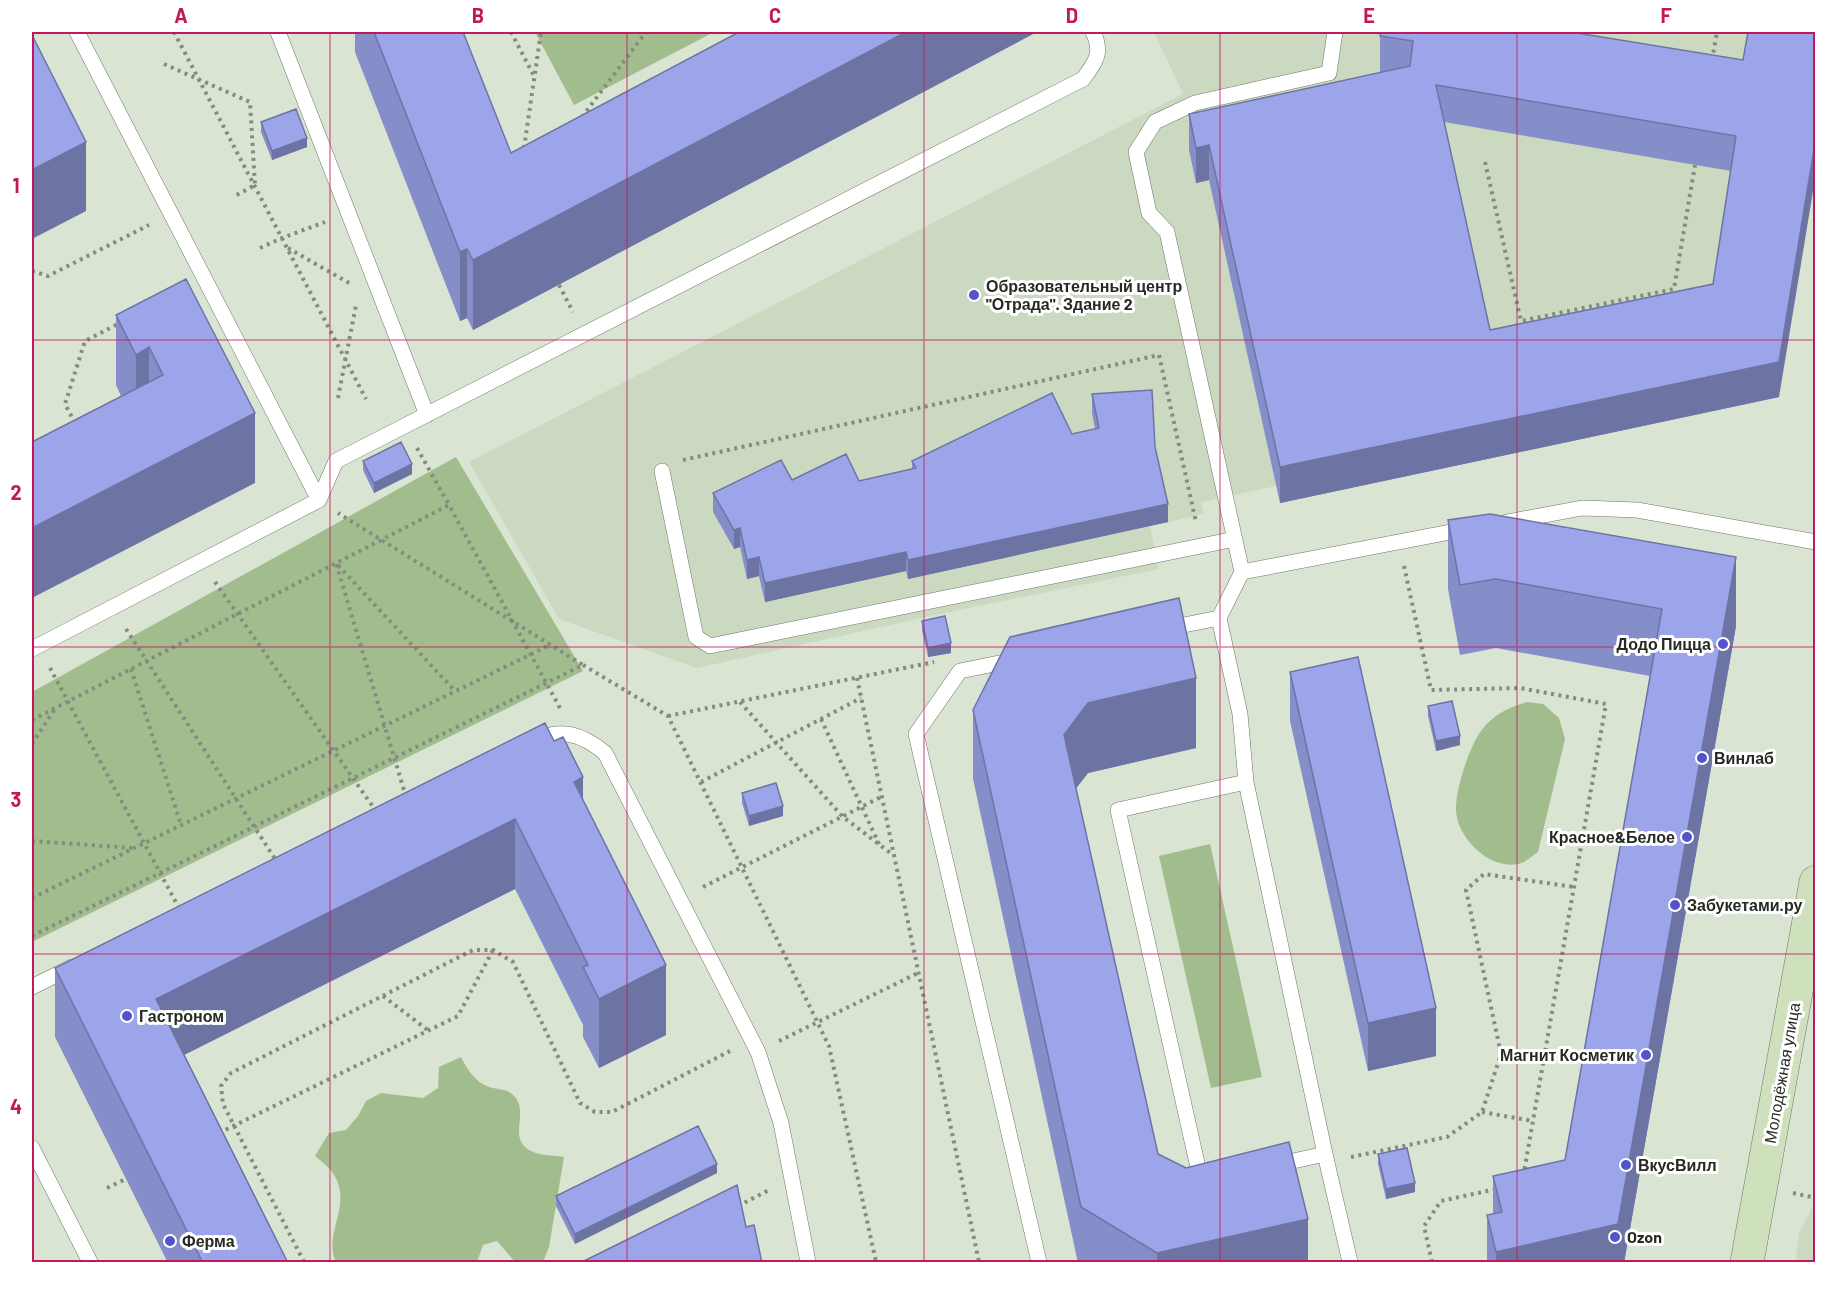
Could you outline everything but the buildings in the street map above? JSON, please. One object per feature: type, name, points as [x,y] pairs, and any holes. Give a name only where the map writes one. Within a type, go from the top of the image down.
[{"type":"street","name":"Молодёжная улица","points":[[1747,1263],[1815,882]]},
{"type":"lane","points":[[77,32],[319,500]]},
{"type":"lane","points":[[278,32],[427,415]]},
{"type":"lane","points":[[35,647],[319,500],[336,461],[1083,79],[1097,60],[1097,39],[1093,32]]},
{"type":"lane","points":[[1335,32],[1329,73],[1195,103],[1155,122],[1136,153],[1149,213],[1167,232],[1242,572],[1219,618],[1240,714],[1246,782],[1325,1158],[1350,1263]]},
{"type":"lane","points":[[662,471],[696,637],[710,646],[1235,539]]},
{"type":"lane","points":[[1242,572],[1582,508],[1637,510],[1815,542]]},
{"type":"lane","points":[[1151,632],[1219,618]]},
{"type":"lane","points":[[1027,657],[960,671],[916,734],[1039,1263]]},
{"type":"lane","points":[[517,748],[537,739],[563,732],[588,739],[605,753],[755,1045],[781,1123],[808,1263]]},
{"type":"lane","points":[[1224,1176],[1201,1181],[1118,810],[1246,782]]},
{"type":"lane","points":[[32,987],[85,960]]},
{"type":"lane","points":[[32,1148],[90,1263]]},
{"type":"lane","points":[[1257,1169],[1325,1158]]},
{"type":"path","points":[[174,32],[366,399]]},
{"type":"path","points":[[511,32],[535,77]]},
{"type":"path","points":[[523,158],[541,32]]},
{"type":"path","points":[[576,124],[646,32]]},
{"type":"path","points":[[1711,66],[1717,32]]},
{"type":"path","points":[[164,63],[250,102],[255,185]]},
{"type":"path","points":[[1485,162],[1521,321],[1674,289],[1695,165]]},
{"type":"path","points":[[233,197],[255,185]]},
{"type":"path","points":[[32,271],[48,276],[171,213]]},
{"type":"path","points":[[260,248],[349,214]]},
{"type":"path","points":[[287,247],[359,289]]},
{"type":"path","points":[[338,399],[357,301]]},
{"type":"path","points":[[79,430],[65,404],[85,341],[125,321]]},
{"type":"path","points":[[662,471],[677,461],[1159,355],[1195,516]]},
{"type":"path","points":[[405,426],[547,682],[559,706],[563,732]]},
{"type":"path","points":[[319,500],[668,716],[829,1046],[876,1263]]},
{"type":"path","points":[[32,720],[449,505]]},
{"type":"path","points":[[1399,542],[1431,690],[1520,688],[1606,704],[1523,1173]]},
{"type":"path","points":[[201,562],[380,816]]},
{"type":"path","points":[[336,564],[455,692]]},
{"type":"path","points":[[336,564],[407,802]]},
{"type":"path","points":[[112,607],[279,865]]},
{"type":"path","points":[[32,898],[550,645]]},
{"type":"path","points":[[35,647],[68,701],[182,913]]},
{"type":"path","points":[[668,716],[945,660]]},
{"type":"path","points":[[32,936],[583,665]]},
{"type":"path","points":[[130,669],[181,825]]},
{"type":"path","points":[[857,678],[979,1263]]},
{"type":"path","points":[[701,782],[861,698]]},
{"type":"path","points":[[740,702],[842,816],[894,856]]},
{"type":"path","points":[[32,744],[56,707]]},
{"type":"path","points":[[821,719],[879,845]]},
{"type":"path","points":[[680,899],[881,797]]},
{"type":"path","points":[[32,841],[134,848]]},
{"type":"path","points":[[1325,1158],[1447,1137],[1482,1112],[1501,1054],[1466,890],[1484,874],[1574,887]]},
{"type":"path","points":[[304,1263],[223,1104],[221,1086],[231,1073],[473,950],[493,950],[513,962],[580,1103],[595,1112],[612,1112],[755,1045],[818,1022],[918,973]]},
{"type":"path","points":[[214,1136],[458,1016],[493,950]]},
{"type":"path","points":[[383,996],[429,1030]]},
{"type":"path","points":[[1482,1112],[1533,1120]]},
{"type":"path","points":[[107,1188],[126,1179]]},
{"type":"path","points":[[737,1206],[791,1180]]},
{"type":"path","points":[[1432,1263],[1424,1226],[1441,1201],[1499,1188]]},
{"type":"path","points":[[1784,1191],[1815,1198]]},
{"type":"shaded area","points":[[1154,32],[1815,32],[1815,179],[1779,397],[1280,503],[1276,486],[1201,502],[1204,514],[1150,526],[1159,569],[939,614],[697,668],[559,619],[469,462],[1183,94]]},
{"type":"shaded area","points":[[1815,1202],[1815,1262],[1796,1262],[1799,1233]]},
{"type":"green space","points":[[535,32],[714,32],[574,105]]},
{"type":"green space","points":[[456,457],[583,671],[32,942],[32,692]]},
{"type":"green space","points":[[1527,702],[1543,704],[1559,718],[1565,739],[1538,852],[1526,861],[1507,865],[1486,857],[1468,840],[1457,820],[1457,799],[1464,768],[1479,734],[1493,718],[1502,712]]},
{"type":"green space","points":[[1210,844],[1262,1077],[1211,1088],[1159,856]]},
{"type":"green space","points":[[461,1057],[480,1082],[506,1091],[515,1097],[520,1112],[519,1135],[521,1142],[527,1148],[539,1154],[564,1157],[549,1247],[543,1262],[515,1262],[497,1241],[483,1245],[477,1262],[336,1262],[333,1240],[340,1207],[338,1184],[330,1170],[315,1156],[329,1133],[346,1130],[358,1116],[366,1101],[381,1093],[423,1098],[438,1088],[439,1067]]},
{"type":"place","name":"Образовательный центр \"Отрада\". Здание 2","points":[[974,295]]},
{"type":"place","name":"Додо Пицца","points":[[1723,644]]},
{"type":"place","name":"Винлаб","points":[[1702,758]]},
{"type":"place","name":"Красное&Белое","points":[[1687,837]]},
{"type":"place","name":"Забукетами.ру","points":[[1675,905]]},
{"type":"place","name":"Гастроном","points":[[127,1016]]},
{"type":"place","name":"Магнит Косметик","points":[[1646,1055]]},
{"type":"place","name":"ВкусВилл","points":[[1626,1165]]},
{"type":"place","name":"Ozon","points":[[1615,1237]]},
{"type":"place","name":"Ферма","points":[[170,1241]]}]
